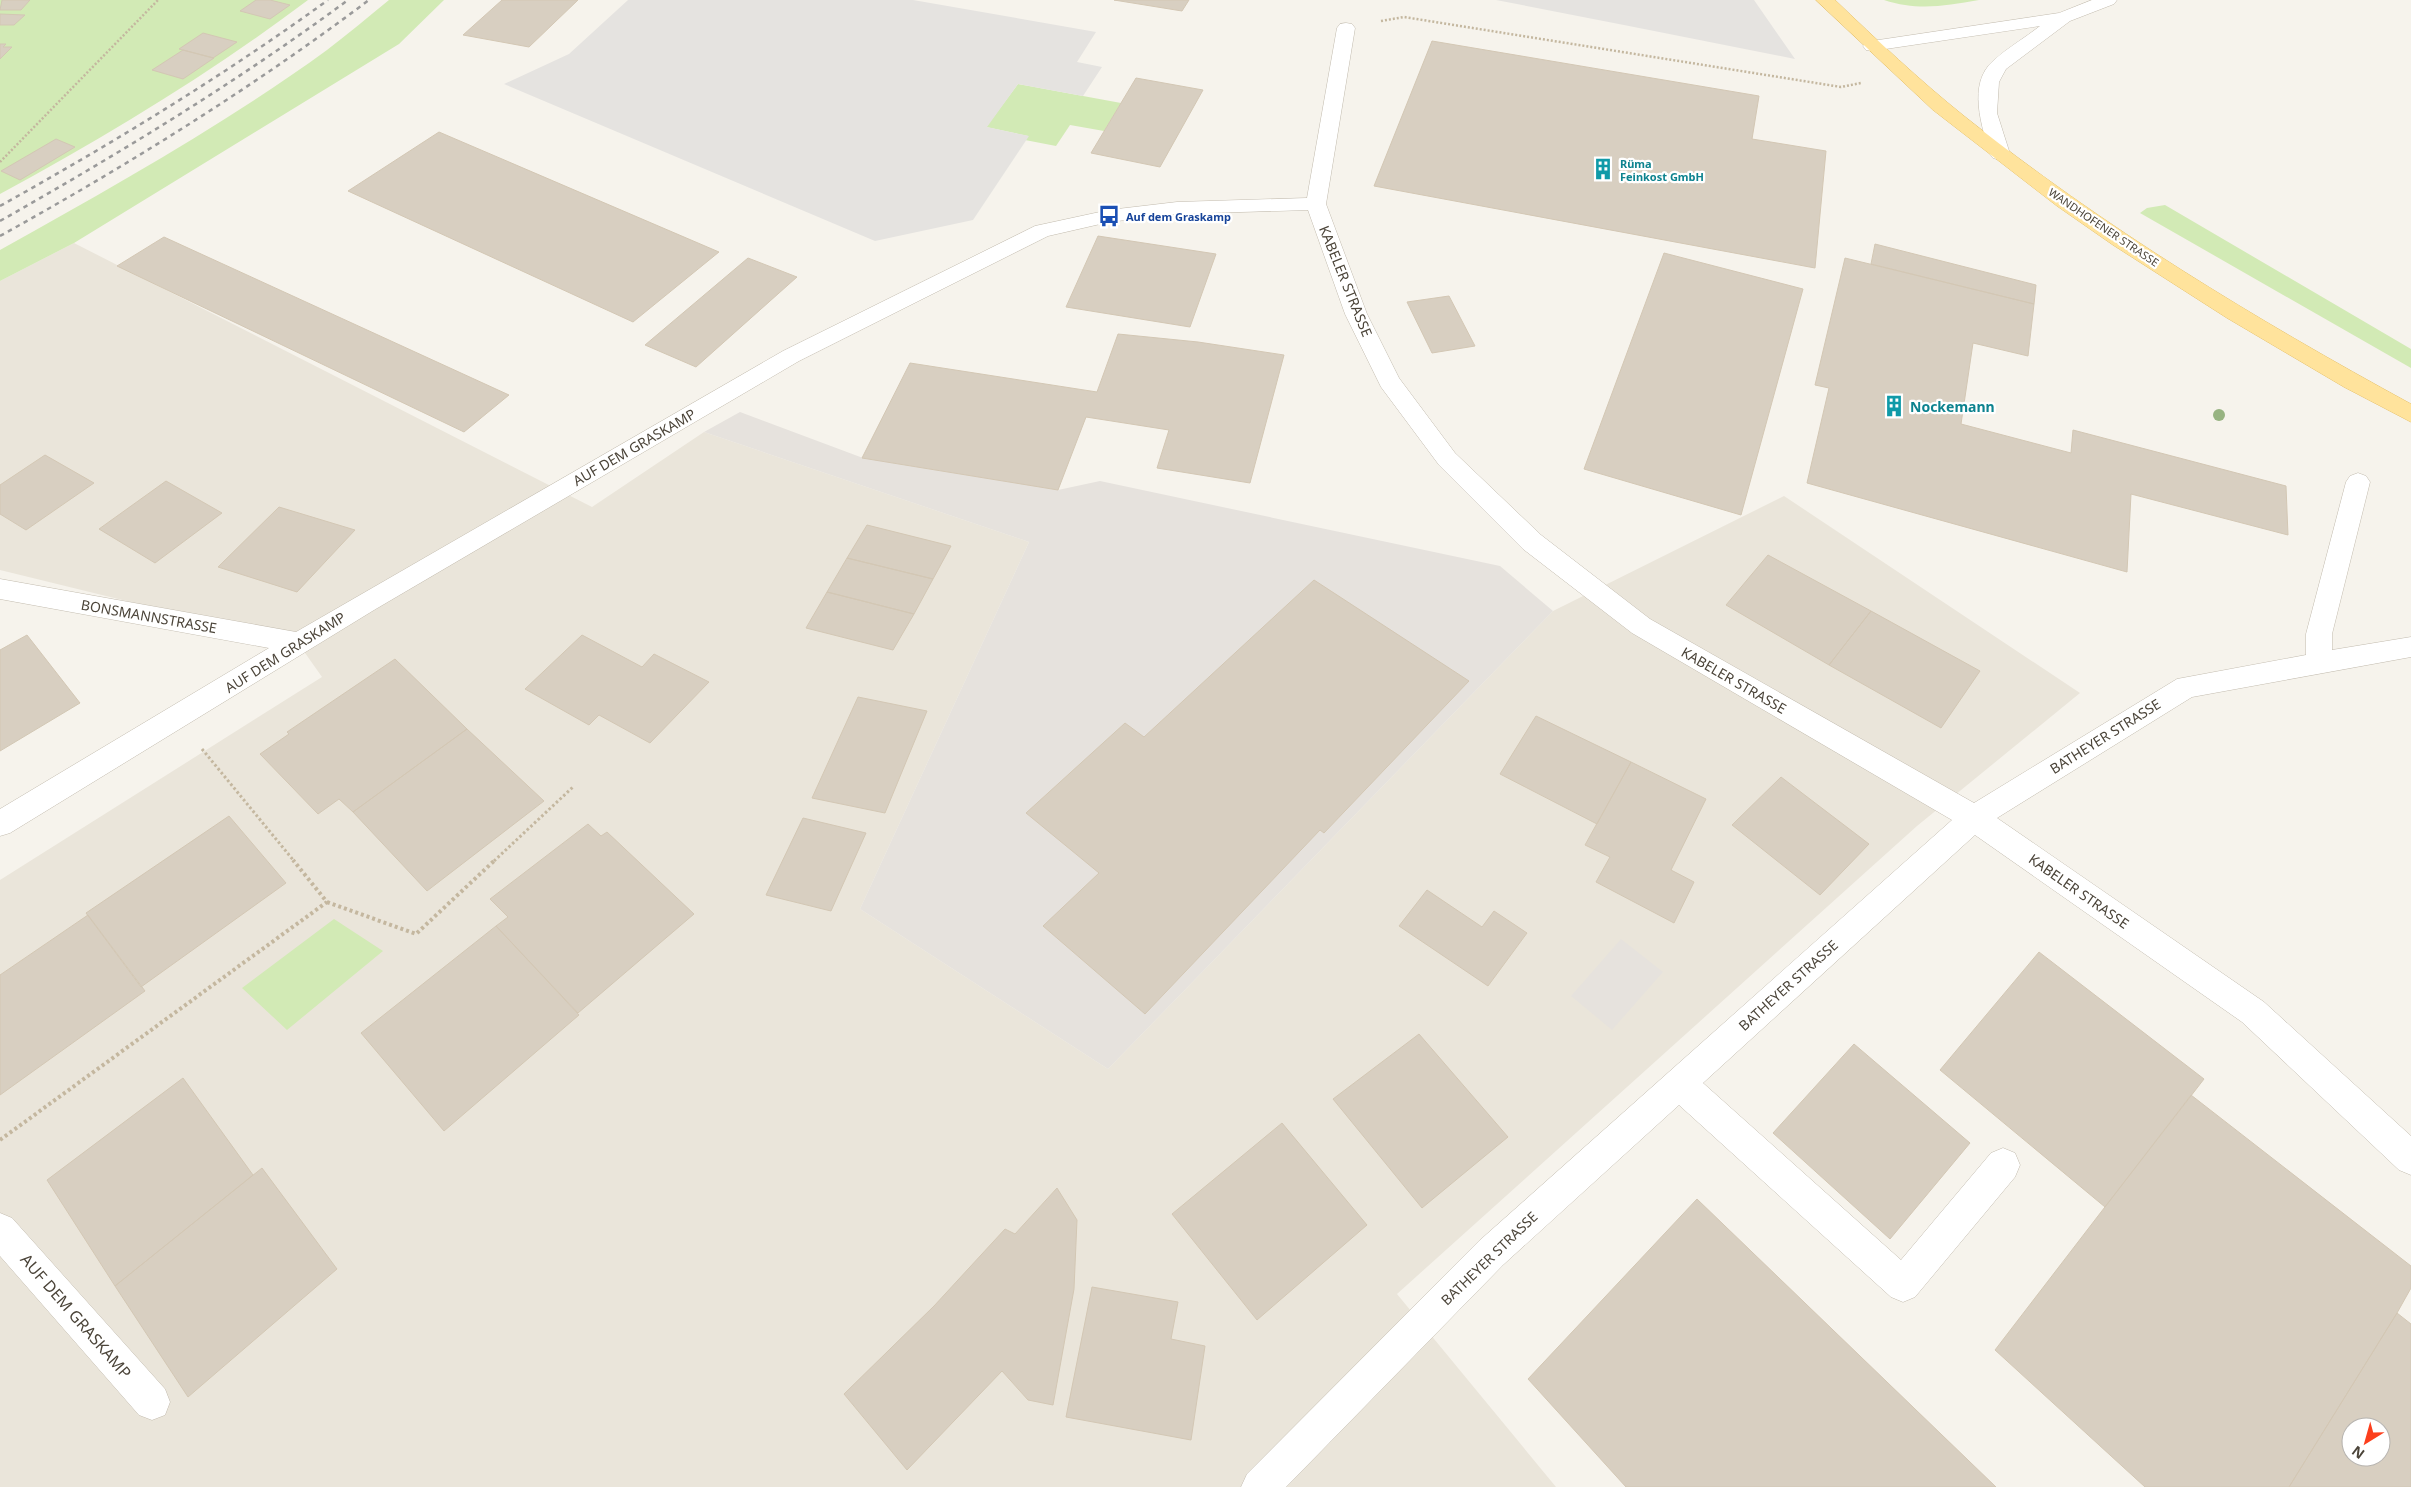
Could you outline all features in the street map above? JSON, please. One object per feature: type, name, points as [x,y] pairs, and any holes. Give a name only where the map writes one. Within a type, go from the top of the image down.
[{"type":"main road","name":"WANDHOFENER STRASSE","points":[[1825,0],[1872,46],[1956,120],[2100,226],[2302,355],[2411,414]]},
{"type":"street","points":[[2000,154],[1988,113],[1990,82],[1998,66],[2064,18],[2108,0]]},
{"type":"street","points":[[1872,46],[2064,18]]},
{"type":"street","name":"KABELER STRASSE","points":[[1346,28],[1316,204],[1356,314],[1389,381],[1448,459],[1532,542],[1641,626],[1974,818],[2252,1012],[2411,1158]]},
{"type":"street","name":"AUF DEM GRASKAMP","points":[[0,824],[177,719],[298,643],[791,356],[1042,231],[1109,216],[1177,208],[1316,204]]},
{"type":"street","points":[[2320,663],[2319,634],[2358,482]]},
{"type":"street","name":"BONSMANNSTRASSE","points":[[0,589],[298,643]]},
{"type":"street","name":"BATHEYER STRASSE","points":[[1260,1487],[1491,1253],[1974,818],[2186,687],[2411,647]]},
{"type":"street","points":[[1679,1083],[1903,1285],[2003,1165]]},
{"type":"street","name":"AUF DEM GRASKAMP","points":[[0,1230],[152,1402]]},
{"type":"path","points":[[0,162],[158,0]]},
{"type":"path","points":[[1346,28],[1404,17],[1841,87],[1904,74]]},
{"type":"path","points":[[177,719],[327,902],[416,934],[573,787]]},
{"type":"path","points":[[0,1140],[327,902]]},
{"type":"shaded area","points":[[628,0],[913,0],[1096,32],[1077,62],[1102,67],[1083,96],[1018,84],[987,127],[1029,136],[973,220],[875,241],[504,84],[569,54]]},
{"type":"shaded area","points":[[1496,0],[1754,0],[1795,59],[1629,26]]},
{"type":"shaded area","points":[[74,243],[592,507],[704,432],[1029,542],[860,909],[1108,1069],[1553,611],[1784,496],[2080,693],[1917,826],[1397,1294],[1556,1487],[0,1487],[0,880],[322,677],[298,643],[0,570],[0,281]]},
{"type":"shaded area","points":[[740,412],[863,458],[1058,490],[1100,481],[1500,566],[1553,611],[1108,1069],[860,909],[1029,542],[704,432]]},
{"type":"shaded area","points":[[1621,939],[1663,972],[1612,1030],[1571,996]]},
{"type":"green space","points":[[0,0],[308,0],[234,53],[158,103],[0,194]]},
{"type":"green space","points":[[389,0],[444,0],[399,44],[74,243],[0,281],[0,250],[208,130],[327,50]]},
{"type":"green space","points":[[1884,0],[1979,0],[1943,6],[1920,6]]},
{"type":"green space","points":[[1018,84],[1121,103],[1104,131],[1070,125],[1056,146],[1025,140],[1028,136],[986,127]]},
{"type":"green space","points":[[2165,205],[2411,349],[2411,368],[2140,213],[2147,208]]},
{"type":"green space","points":[[334,919],[383,951],[287,1030],[242,988]]},
{"type":"building","points":[[2,0],[30,0],[21,10],[0,10]]},
{"type":"building","points":[[256,0],[270,0],[290,5],[270,19],[240,11]]},
{"type":"building","points":[[502,0],[578,0],[529,47],[463,35]]},
{"type":"building","points":[[1114,0],[1189,0],[1182,11]]},
{"type":"building","points":[[0,14],[25,15],[14,25],[0,25]]},
{"type":"building","points":[[203,33],[237,42],[213,58],[179,49]]},
{"type":"building","name":"Rüma Feinkost GmbH","points":[[1432,41],[1759,96],[1752,139],[1826,151],[1815,268],[1374,186]]},
{"type":"building","points":[[0,44],[6,44],[3,47],[12,47],[0,59]]},
{"type":"building","points":[[183,50],[214,58],[183,79],[152,70]]},
{"type":"building","points":[[1136,78],[1203,90],[1160,167],[1091,153]]},
{"type":"building","points":[[439,132],[719,252],[633,322],[348,191]]},
{"type":"building","points":[[56,139],[75,147],[20,180],[1,171]]},
{"type":"building","points":[[1098,236],[1216,254],[1190,327],[1066,307]]},
{"type":"building","points":[[164,237],[509,395],[464,432],[117,266]]},
{"type":"building","points":[[1875,244],[2036,285],[2034,304],[1871,264]]},
{"type":"building","points":[[1664,253],[1803,289],[1741,515],[1584,469]]},
{"type":"building","points":[[748,258],[797,277],[696,367],[645,345]]},
{"type":"building","name":"Nockemann","points":[[1845,258],[2034,304],[2028,356],[1973,343],[1961,424],[2071,453],[2073,430],[2286,486],[2288,535],[2131,494],[2127,572],[1807,483],[1829,388],[1815,385]]},
{"type":"building","points":[[1449,296],[1475,346],[1432,353],[1407,302]]},
{"type":"building","points":[[1118,334],[1198,342],[1284,355],[1250,483],[1157,468],[1169,430],[1086,417],[1058,490],[862,458],[910,363],[1097,392]]},
{"type":"building","points":[[45,455],[94,483],[26,530],[0,514],[0,485]]},
{"type":"building","points":[[166,481],[222,513],[155,563],[99,529]]},
{"type":"building","points":[[279,507],[355,530],[297,592],[218,567]]},
{"type":"building","points":[[867,525],[951,546],[933,579],[847,558]]},
{"type":"building","points":[[1768,555],[1871,611],[1829,665],[1726,605]]},
{"type":"building","points":[[847,558],[933,579],[914,614],[827,592]]},
{"type":"building","points":[[1314,580],[1469,681],[1324,833],[1320,830],[1145,1014],[1043,926],[1099,873],[1026,813],[1125,723],[1144,737]]},
{"type":"building","points":[[827,592],[914,614],[893,650],[806,628]]},
{"type":"building","points":[[1871,611],[1980,671],[1941,728],[1829,665]]},
{"type":"building","points":[[27,635],[80,703],[0,751],[0,650]]},
{"type":"building","points":[[582,635],[642,667],[654,654],[709,682],[650,743],[599,715],[589,725],[525,689]]},
{"type":"building","points":[[395,659],[467,729],[353,812],[339,799],[318,814],[260,754],[289,734],[287,732]]},
{"type":"building","points":[[858,697],[927,711],[885,813],[812,798]]},
{"type":"building","points":[[1536,716],[1631,762],[1597,824],[1500,774]]},
{"type":"building","points":[[467,729],[544,801],[427,891],[353,812]]},
{"type":"building","points":[[1631,762],[1706,799],[1671,870],[1694,882],[1674,923],[1596,882],[1610,857],[1585,845]]},
{"type":"building","points":[[1781,777],[1869,844],[1820,895],[1732,825]]},
{"type":"building","points":[[229,816],[286,883],[141,987],[86,913]]},
{"type":"building","points":[[803,818],[866,833],[831,911],[766,895]]},
{"type":"building","points":[[588,824],[601,836],[607,832],[694,914],[578,1013],[496,926],[508,917],[490,899]]},
{"type":"building","points":[[1427,890],[1482,927],[1494,911],[1527,933],[1488,986],[1399,926]]},
{"type":"building","points":[[88,915],[145,991],[0,1095],[0,975]]},
{"type":"building","points":[[496,926],[579,1015],[444,1131],[361,1033]]},
{"type":"building","points":[[2039,952],[2204,1079],[2105,1207],[1940,1070]]},
{"type":"building","points":[[1419,1034],[1508,1137],[1422,1208],[1333,1099]]},
{"type":"building","points":[[1854,1044],[1970,1143],[1890,1239],[1773,1133]]},
{"type":"building","points":[[183,1078],[253,1175],[115,1286],[47,1180]]},
{"type":"building","points":[[2191,1095],[2411,1266],[2411,1288],[2289,1487],[2145,1487],[1995,1350]]},
{"type":"building","points":[[1282,1123],[1367,1225],[1257,1320],[1172,1214]]},
{"type":"building","points":[[262,1168],[337,1269],[188,1397],[115,1286]]},
{"type":"building","points":[[1057,1188],[1077,1220],[1074,1289],[1053,1405],[1028,1400],[1002,1371],[907,1470],[844,1394],[934,1306],[1005,1229],[1015,1234]]},
{"type":"building","points":[[1697,1199],[1996,1487],[1626,1487],[1528,1379]]},
{"type":"building","points":[[1092,1287],[1178,1302],[1171,1339],[1205,1346],[1191,1440],[1066,1417]]},
{"type":"building","points":[[2397,1313],[2411,1324],[2411,1487],[2289,1487]]},
{"type":"railway","points":[[0,206],[167,108],[328,0]]},
{"type":"railway","points":[[0,221],[177,116],[264,60],[348,0]]},
{"type":"railway","points":[[0,236],[95,182],[235,95],[369,0]]},
{"type":"place","name":"Rüma Feinkost GmbH","points":[[1603,169]]},
{"type":"place","name":"Auf dem Graskamp","points":[[1109,216]]},
{"type":"place","name":"Nockemann","points":[[1894,406]]}]
